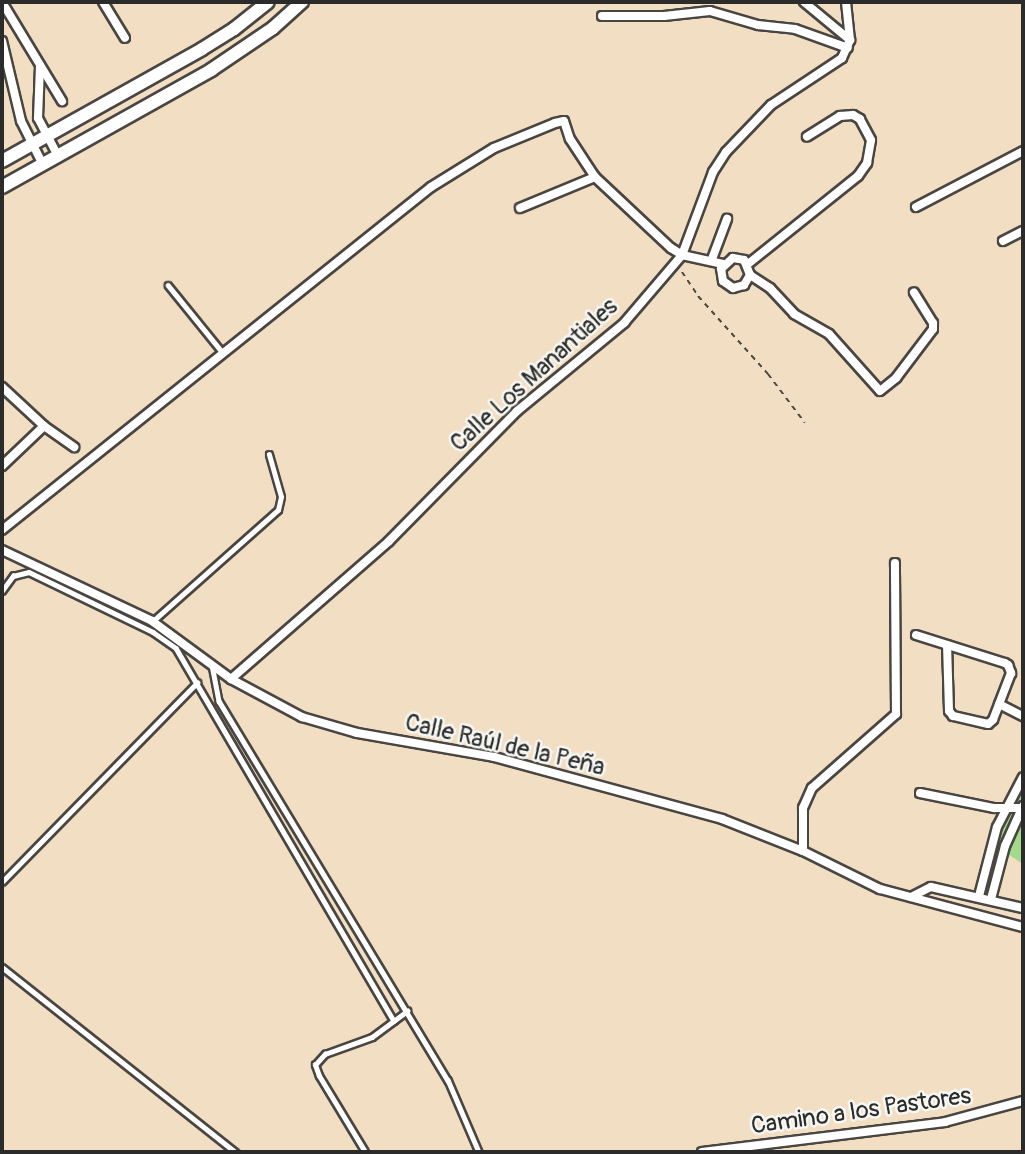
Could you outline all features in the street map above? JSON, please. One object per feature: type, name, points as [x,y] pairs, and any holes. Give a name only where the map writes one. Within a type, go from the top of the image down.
[{"type":"main road","points":[[2,161],[202,49],[268,2]]},
{"type":"main road","points":[[2,187],[211,70],[273,28],[302,2]]},
{"type":"street","points":[[2,2],[14,17],[62,101]]},
{"type":"street","points":[[103,2],[125,38]]},
{"type":"street","points":[[804,2],[849,44]]},
{"type":"street","points":[[846,2],[849,44]]},
{"type":"street","points":[[602,16],[664,16],[710,10],[758,25],[795,29],[849,44]]},
{"type":"street","points":[[2,41],[21,121],[43,164]]},
{"type":"street","name":"Calle Los Manantiales","points":[[231,680],[389,541],[517,411],[610,336],[682,255],[718,162],[771,105],[835,65],[849,44]]},
{"type":"street","points":[[40,66],[38,118],[58,156]]},
{"type":"street","points":[[748,264],[838,193],[858,176],[867,163],[871,140],[860,119],[853,115],[840,116],[807,137]]},
{"type":"street","points":[[2,530],[431,187],[494,148],[564,121],[570,139],[595,177],[671,248],[682,255],[712,259],[723,264]]},
{"type":"street","points":[[916,207],[1023,150]]},
{"type":"street","points":[[520,208],[595,177]]},
{"type":"street","points":[[712,259],[727,219]]},
{"type":"street","points":[[1003,241],[1023,231]]},
{"type":"street","points":[[733,258],[748,264],[750,275],[744,285],[733,288],[721,275],[723,264],[733,258]]},
{"type":"street","points":[[750,275],[771,288],[794,314],[829,334],[880,391],[896,378],[933,329],[933,323],[914,292]]},
{"type":"street","points":[[2,387],[44,426],[74,447]]},
{"type":"street","points":[[2,466],[44,426]]},
{"type":"street","name":"Calle Raúl de la Peña","points":[[2,550],[152,621],[231,680],[302,716],[332,727],[494,757],[722,819],[803,851],[862,882],[1023,927]]},
{"type":"street","points":[[803,851],[803,808],[811,788],[896,714],[895,563]]},
{"type":"street","points":[[916,635],[947,645],[1008,665],[1011,673],[993,720],[984,726],[950,713],[947,645]]},
{"type":"street","points":[[999,704],[1023,716]]},
{"type":"street","points":[[979,896],[1002,817],[1023,777]]},
{"type":"street","points":[[920,793],[994,808],[1023,807],[1001,863],[991,899]]},
{"type":"street","points":[[994,808],[1002,817],[1019,820]]},
{"type":"street","points":[[988,860],[1001,863]]},
{"type":"street","points":[[911,897],[931,887],[1023,908]]},
{"type":"street","name":"Camino a los Pastores","points":[[702,1152],[945,1122],[1023,1101]]},
{"type":"lane","points":[[168,285],[224,354]]},
{"type":"lane","points":[[152,621],[278,510],[281,497],[269,455]]},
{"type":"lane","points":[[2,591],[13,576],[23,571],[41,577],[167,641],[176,649],[394,1021]]},
{"type":"lane","points":[[212,664],[219,701],[448,1080],[479,1152]]},
{"type":"lane","points":[[2,882],[197,683]]},
{"type":"lane","points":[[2,967],[235,1152]]},
{"type":"lane","points":[[365,1152],[319,1076],[316,1065],[325,1054],[362,1042],[407,1011]]},
{"type":"path","points":[[675,263],[698,296],[741,342],[805,423]]},
{"type":"green space","points":[[1023,790],[1023,864],[992,844]]}]
